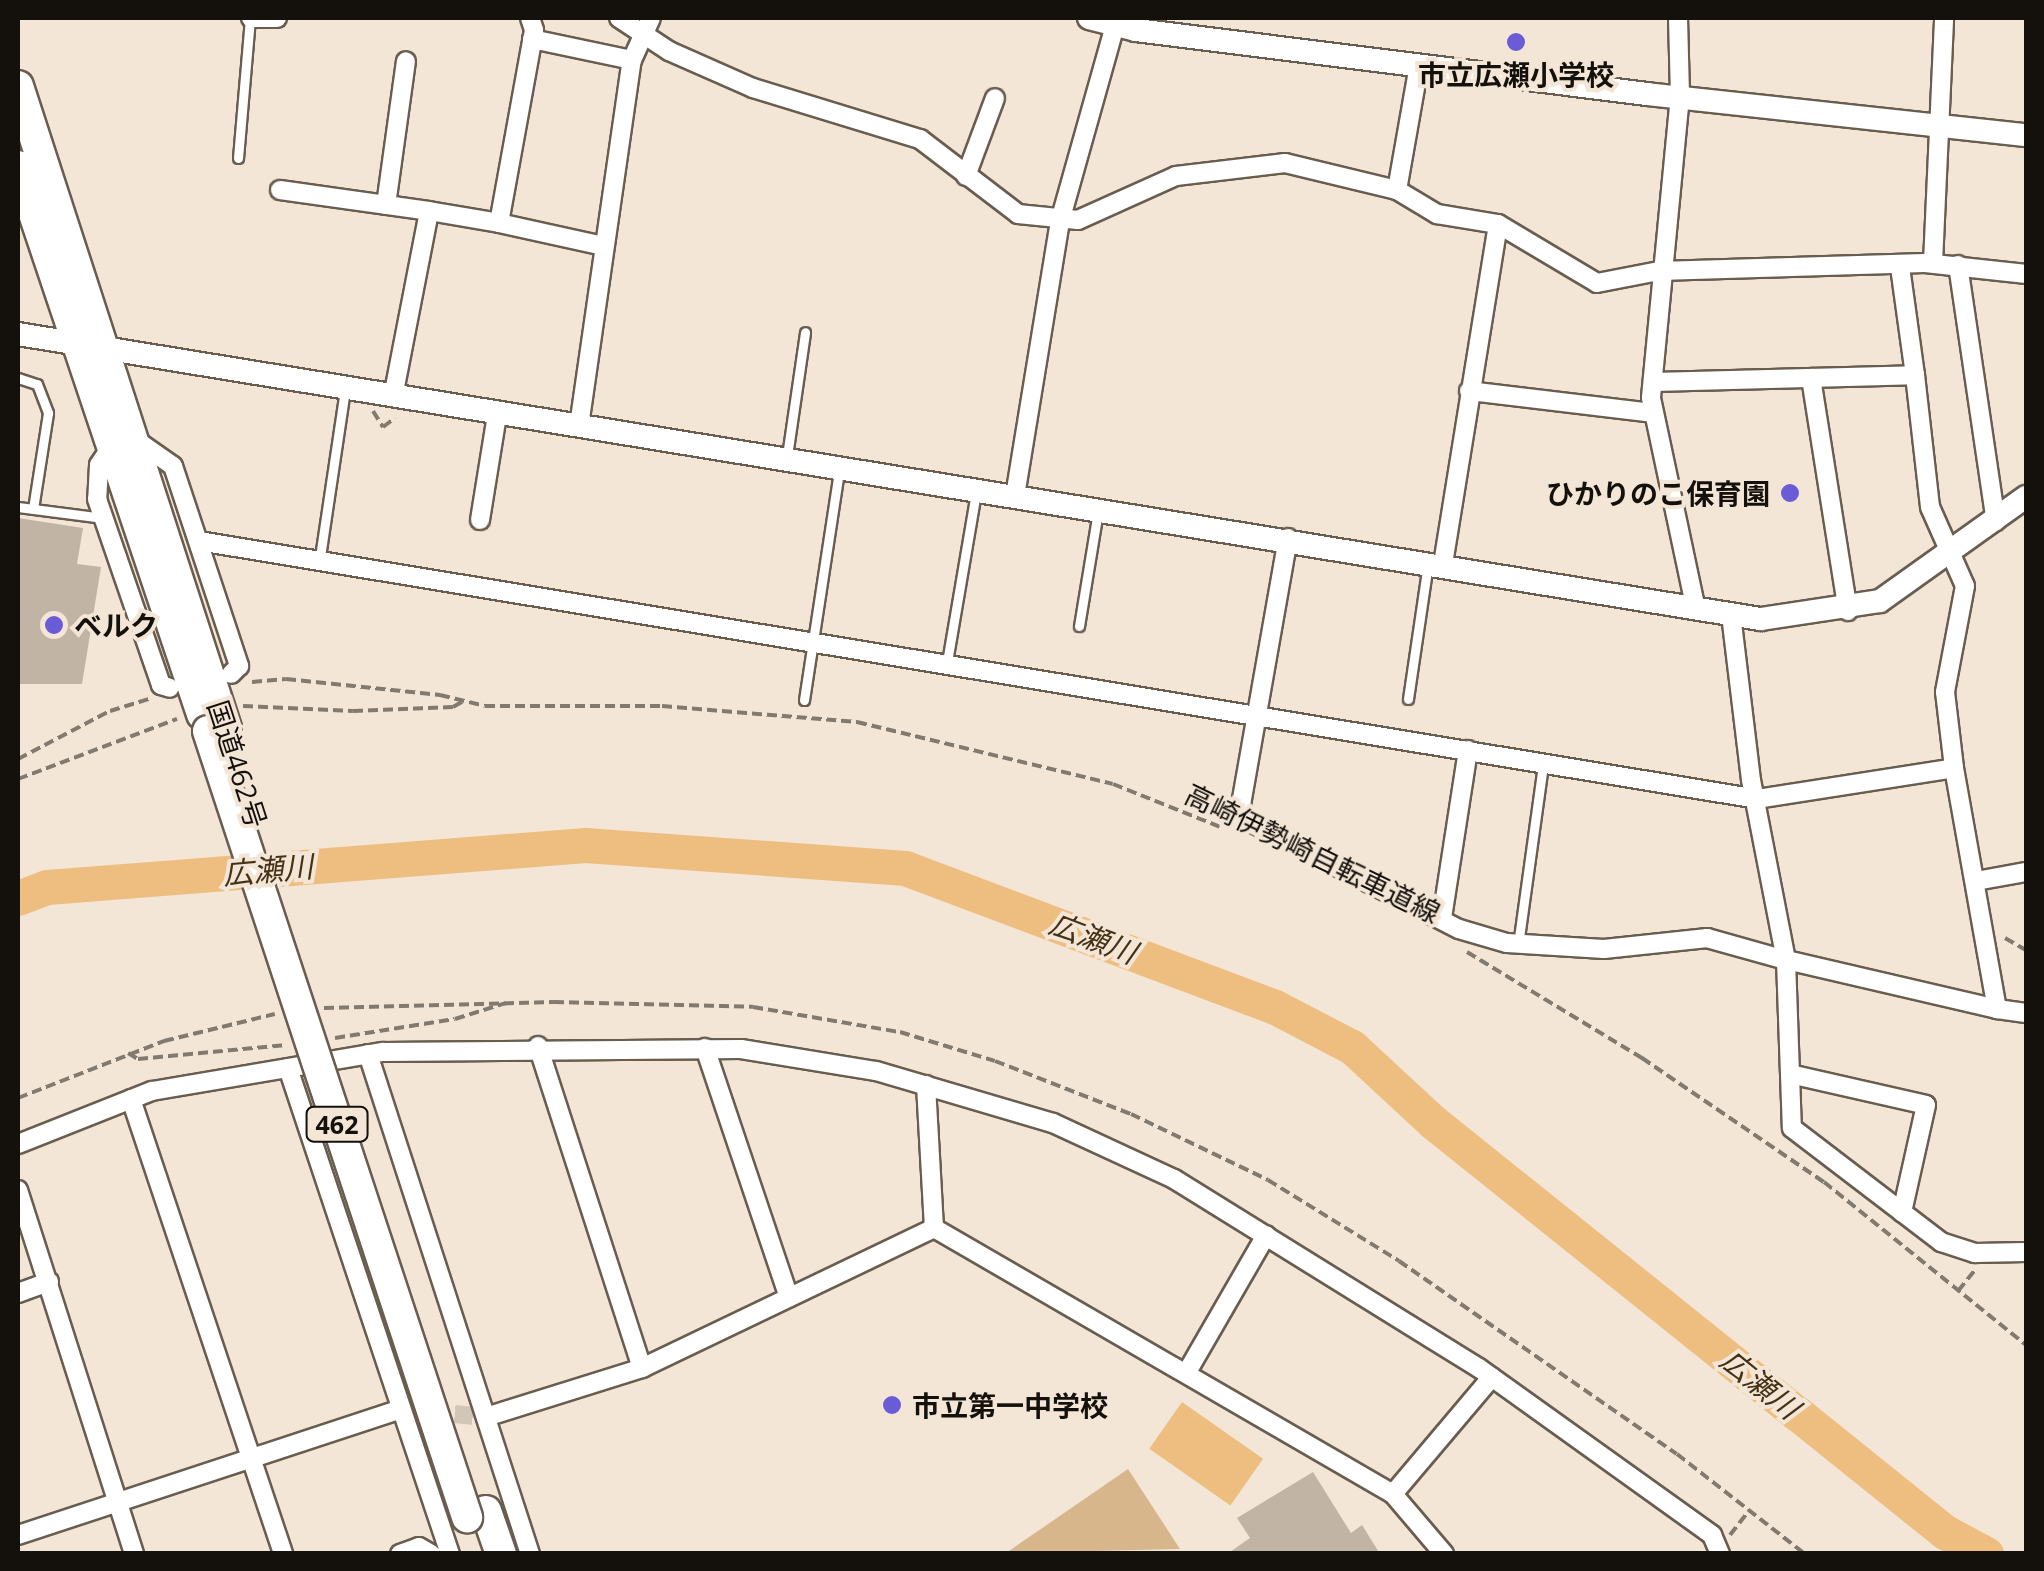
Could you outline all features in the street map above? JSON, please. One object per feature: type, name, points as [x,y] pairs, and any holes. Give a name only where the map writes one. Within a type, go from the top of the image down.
[{"type":"highway","name":"国道462号","points":[[18,86],[90,348]]},
{"type":"highway","name":"国道462号","points":[[18,166],[90,348],[477,1514],[501,1554]]},
{"type":"highway","name":"国道462号","points":[[477,1514],[479,1554]]},
{"type":"street","points":[[251,18],[277,18]]},
{"type":"street","points":[[499,223],[532,40],[530,18]]},
{"type":"street","points":[[619,18],[646,25],[753,88],[920,139],[1009,210],[1060,221],[1176,176],[1284,162],[1396,190],[1437,214],[1498,224],[1596,284],[1659,272],[1933,263],[2026,274]]},
{"type":"street","points":[[1088,18],[1419,65],[2026,135]]},
{"type":"street","points":[[1678,18],[1680,96],[1659,272],[1653,382],[1654,413],[1696,610]]},
{"type":"street","points":[[1933,263],[1944,18]]},
{"type":"street","points":[[1015,496],[1060,221],[1115,22]]},
{"type":"street","points":[[579,426],[632,60],[646,25]]},
{"type":"street","points":[[532,40],[632,60]]},
{"type":"street","points":[[386,205],[406,61]]},
{"type":"street","points":[[1396,190],[1419,65]]},
{"type":"street","points":[[966,176],[995,98]]},
{"type":"street","points":[[280,190],[499,223],[604,246]]},
{"type":"street","points":[[387,407],[429,211]]},
{"type":"street","points":[[1435,562],[1498,224]]},
{"type":"street","points":[[1958,264],[1996,522]]},
{"type":"street","points":[[1900,267],[1930,507],[1948,558],[1966,586],[1945,692],[1954,768],[1997,1009]]},
{"type":"street","points":[[18,334],[346,390],[387,407],[579,426],[1435,562],[1731,615],[1796,618],[1848,611],[1880,601],[1948,558],[2026,497]]},
{"type":"street","points":[[1653,382],[1914,376]]},
{"type":"street","points":[[1810,378],[1848,611]]},
{"type":"street","points":[[1469,391],[1654,413]]},
{"type":"street","points":[[480,520],[498,415]]},
{"type":"street","points":[[162,693],[103,518],[96,481],[123,445],[173,466],[239,666],[234,679]]},
{"type":"street","points":[[1288,538],[1239,816],[1442,918],[1518,945],[1604,949],[1707,938],[1786,960],[2026,1014]]},
{"type":"street","points":[[199,541],[320,557],[1544,760],[1757,799],[1954,768]]},
{"type":"street","points":[[1731,615],[1757,799],[1786,960],[1792,1128],[1941,1242],[1975,1253],[2026,1252]]},
{"type":"street","points":[[1442,918],[1468,750]]},
{"type":"street","points":[[1976,881],[2026,872]]},
{"type":"street","points":[[538,1046],[642,1368]]},
{"type":"street","points":[[18,1144],[131,1099],[368,1054],[538,1046],[705,1048],[831,1061],[1053,1123],[1174,1178],[1492,1377],[1712,1536],[1720,1554]]},
{"type":"street","points":[[705,1048],[789,1297]]},
{"type":"street","points":[[368,1054],[530,1554]]},
{"type":"street","points":[[288,1068],[450,1554]]},
{"type":"street","points":[[1790,1074],[1926,1105],[1902,1212]]},
{"type":"street","points":[[926,1085],[934,1228]]},
{"type":"street","points":[[131,1099],[283,1554]]},
{"type":"street","points":[[18,1190],[134,1554]]},
{"type":"street","points":[[486,1418],[642,1368],[934,1228]]},
{"type":"street","points":[[934,1228],[1393,1494],[1444,1554]]},
{"type":"street","points":[[1187,1372],[1266,1235]]},
{"type":"street","points":[[18,1293],[49,1282]]},
{"type":"street","points":[[1393,1494],[1492,1377]]},
{"type":"street","points":[[18,1535],[401,1409]]},
{"type":"street","points":[[400,1554],[419,1547],[432,1554]]},
{"type":"lane","points":[[238,158],[251,18]]},
{"type":"lane","points":[[787,459],[805,332]]},
{"type":"lane","points":[[18,378],[37,384],[48,413],[32,509]]},
{"type":"lane","points":[[320,557],[346,390]]},
{"type":"lane","points":[[804,700],[840,468]]},
{"type":"lane","points":[[947,662],[977,490]]},
{"type":"lane","points":[[18,506],[103,518]]},
{"type":"lane","points":[[1080,626],[1098,508]]},
{"type":"lane","points":[[1408,700],[1435,562]]},
{"type":"lane","points":[[1518,945],[1544,760]]},
{"type":"path","name":"高崎伊勢崎自転車道線","points":[[234,679],[286,679],[465,700],[486,706],[662,706],[857,722],[1113,784],[1237,834]]},
{"type":"path","points":[[18,759],[110,711],[162,693]]},
{"type":"path","name":"高崎伊勢崎自転車道線","points":[[18,779],[214,721],[453,707],[465,700]]},
{"type":"path","name":"高崎伊勢崎自転車道線","points":[[1454,944],[1642,1058],[1824,1182],[2026,1345]]},
{"type":"path","points":[[309,1009],[554,1002],[753,1007],[900,1032],[996,1062],[1131,1114],[1268,1180],[1415,1272],[1750,1510],[1805,1554]]},
{"type":"path","points":[[18,1098],[128,1053],[292,1012]]},
{"type":"path","points":[[1730,1535],[1750,1510]]},
{"type":"shaded area","points":[[1182,1402],[1263,1459],[1230,1505],[1149,1449]]},
{"type":"shaded area","points":[[1128,1469],[1180,1549],[1006,1553]]},
{"type":"building","name":"ベルク","points":[[18,518],[83,528],[77,564],[101,567],[82,684],[18,684]]},
{"type":"building","points":[[1313,1472],[1351,1533],[1362,1525],[1380,1554],[1227,1554],[1250,1538],[1237,1518]]},
{"type":"waterway","name":"広瀬川","points":[[18,898],[47,887],[585,845],[905,868],[1275,1007],[1352,1047],[1433,1122],[1945,1532],[1986,1554]]},
{"type":"tunnel","points":[[401,1409],[486,1417]]},
{"type":"place","name":"市立広瀬小学校","points":[[1516,42]]},
{"type":"place","name":"ひかりのこ保育園","points":[[1790,493]]},
{"type":"place","name":"ベルク","points":[[54,625]]},
{"type":"place","name":"市立第一中学校","points":[[892,1405]]}]
